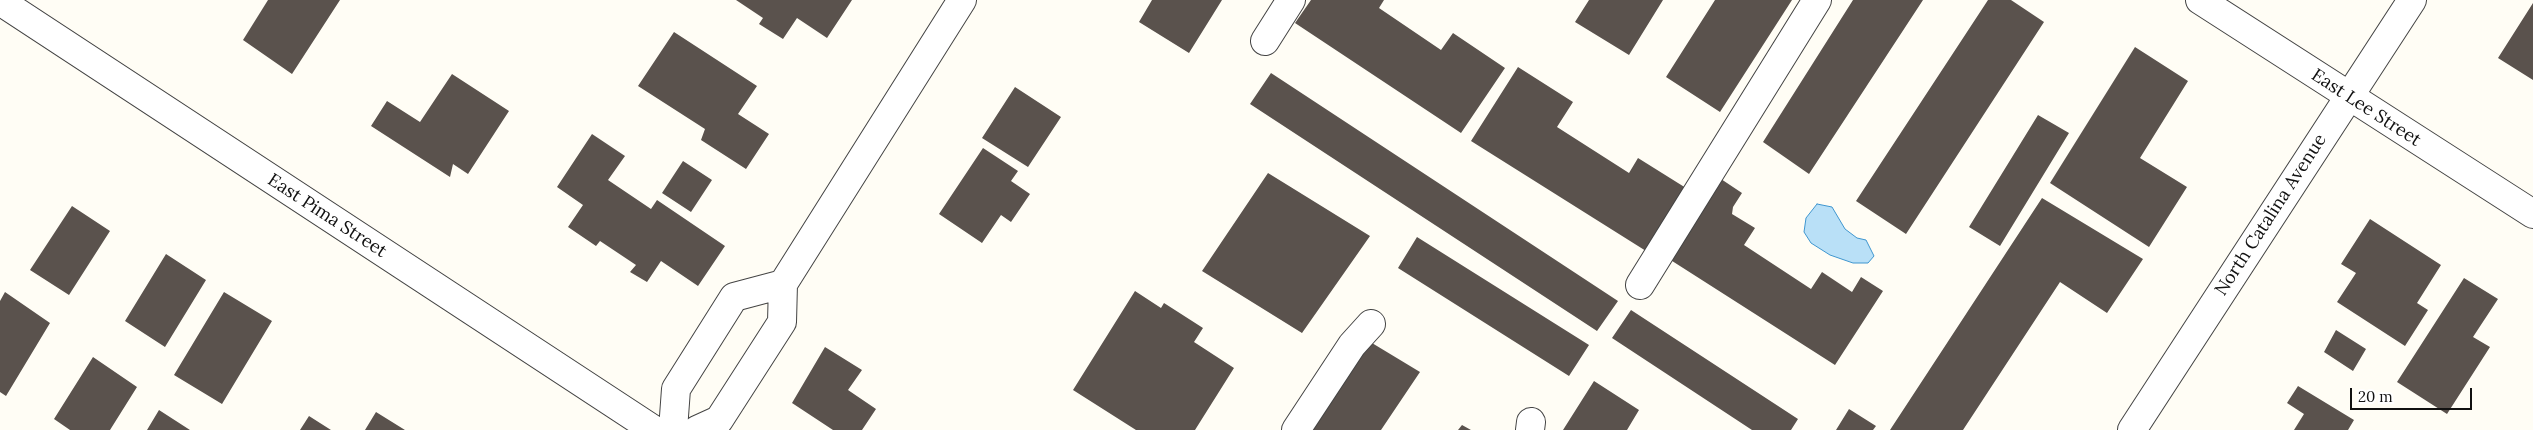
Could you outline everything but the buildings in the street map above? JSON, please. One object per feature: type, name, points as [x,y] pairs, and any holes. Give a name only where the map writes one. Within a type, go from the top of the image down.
[{"type":"street","points":[[697,430],[719,420],[782,322],[783,284],[962,0]]},
{"type":"street","points":[[1265,41],[1291,0]]},
{"type":"street","points":[[1640,285],[1817,0]]},
{"type":"street","name":"East Lee Street","points":[[2200,0],[2348,97],[2533,214]]},
{"type":"street","name":"North Catalina Avenue","points":[[2132,430],[2412,0]]},
{"type":"street","name":"East Pima Street","points":[[0,1],[654,430]]},
{"type":"street","points":[[673,430],[676,389],[734,297],[783,284]]},
{"type":"street","points":[[1296,430],[1352,345],[1371,324]]},
{"type":"water","points":[[1817,204],[1832,207],[1845,229],[1857,238],[1866,240],[1874,256],[1868,263],[1853,263],[1830,255],[1811,243],[1804,232],[1806,218]]}]
